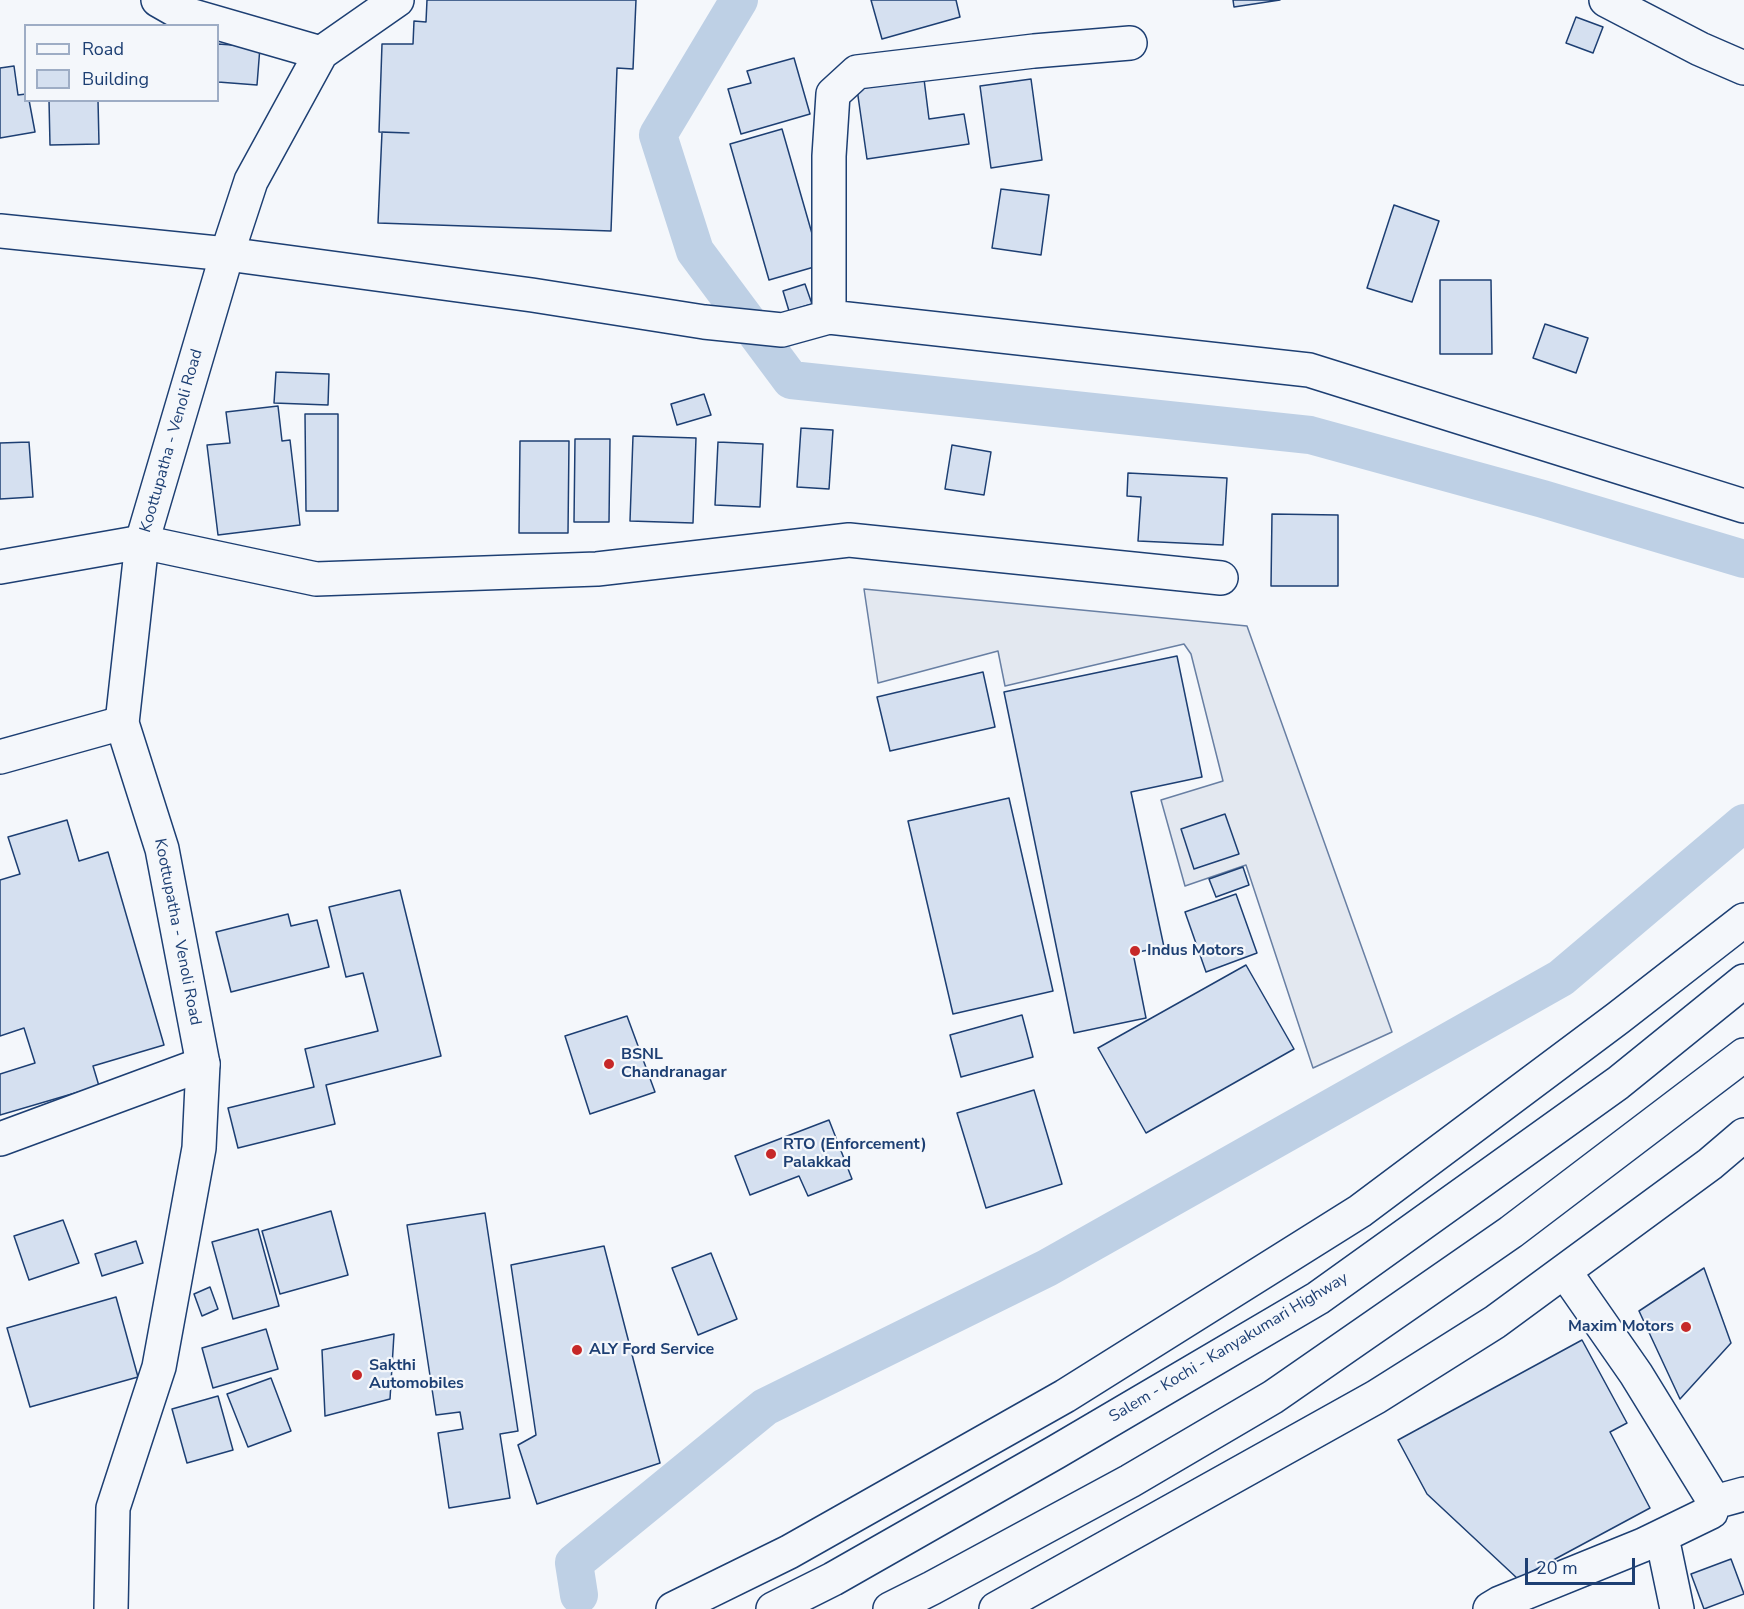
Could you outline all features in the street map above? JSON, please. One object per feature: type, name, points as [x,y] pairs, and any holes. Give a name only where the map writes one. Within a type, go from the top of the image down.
[{"type":"main road","points":[[158,0],[179,12],[321,53]]},
{"type":"main road","name":"Koottupatha - Venoli Road","points":[[111,1609],[112,1508],[159,1367],[199,1148],[203,1064],[162,849],[122,723],[142,542],[226,254],[251,181],[321,53],[397,0]]},
{"type":"main road","points":[[1606,0],[1700,49],[1744,68]]},
{"type":"main road","points":[[829,317],[829,156],[833,94],[857,72],[1034,51],[1130,43]]},
{"type":"main road","points":[[0,231],[226,254],[532,295],[704,322],[782,330],[829,317],[1310,370],[1744,506]]},
{"type":"main road","points":[[0,567],[142,542],[316,579],[597,569],[849,540],[1221,578]]},
{"type":"main road","points":[[0,757],[122,723]]},
{"type":"main road","points":[[673,1609],[789,1552],[1065,1395],[1360,1211],[1618,1018],[1744,920]]},
{"type":"main road","name":"Salem - Kochi - Kanyakumari Highway","points":[[773,1609],[833,1579],[1046,1458],[1318,1298],[1618,1083],[1744,981]]},
{"type":"main road","points":[[890,1609],[1130,1481],[1273,1397],[1511,1232],[1744,1055]]},
{"type":"main road","points":[[0,1139],[203,1064]]},
{"type":"main road","points":[[996,1609],[1376,1397],[1496,1322],[1710,1164],[1744,1135]]},
{"type":"main road","points":[[1490,1609],[1662,1537],[1712,1512],[1711,1496],[1636,1374],[1564,1272]]},
{"type":"main road","points":[[1712,1503],[1744,1494]]},
{"type":"main road","points":[[1662,1537],[1677,1609]]},
{"type":"shaded area","points":[[864,589],[1247,626],[1392,1032],[1313,1068],[1246,865],[1185,886],[1161,800],[1223,781],[1191,654],[1184,644],[1005,686],[998,651],[878,683]]},
{"type":"building","points":[[427,0],[636,0],[633,69],[617,68],[611,231],[378,223],[382,132],[379,132],[382,44],[413,44],[414,21],[426,22]]},
{"type":"building","points":[[871,0],[956,0],[960,17],[882,39]]},
{"type":"building","points":[[1233,0],[1280,0],[1234,7]]},
{"type":"building","points":[[1576,17],[1603,27],[1593,53],[1566,43]]},
{"type":"building","points":[[219,44],[260,47],[257,85],[219,82]]},
{"type":"building","points":[[794,58],[810,114],[741,134],[728,89],[751,83],[747,71]]},
{"type":"building","points":[[14,66],[18,95],[24,94],[24,102],[29,102],[35,132],[0,138],[0,68]]},
{"type":"building","points":[[924,79],[929,119],[964,114],[969,144],[867,159],[857,89]]},
{"type":"building","points":[[1031,79],[1042,160],[991,168],[980,86]]},
{"type":"building","points":[[49,102],[98,102],[99,144],[50,145]]},
{"type":"building","points":[[782,129],[821,265],[769,280],[730,144]]},
{"type":"building","points":[[1001,189],[1049,195],[1041,255],[992,248]]},
{"type":"building","points":[[1394,205],[1439,221],[1412,302],[1367,288]]},
{"type":"building","points":[[1440,280],[1491,280],[1492,354],[1440,354]]},
{"type":"building","points":[[805,284],[812,304],[789,311],[783,291]]},
{"type":"building","points":[[1545,324],[1588,338],[1576,373],[1533,358]]},
{"type":"building","points":[[276,372],[329,374],[328,405],[274,403]]},
{"type":"building","points":[[704,394],[711,415],[677,425],[671,404]]},
{"type":"building","points":[[278,406],[282,441],[290,440],[300,525],[218,535],[207,445],[230,443],[226,412]]},
{"type":"building","points":[[305,414],[338,414],[338,511],[306,511]]},
{"type":"building","points":[[801,428],[833,430],[829,489],[797,487]]},
{"type":"building","points":[[633,436],[696,438],[693,523],[630,521]]},
{"type":"building","points":[[575,439],[610,439],[609,522],[574,522]]},
{"type":"building","points":[[520,441],[569,441],[568,533],[519,533]]},
{"type":"building","points":[[29,442],[33,497],[0,499],[0,443]]},
{"type":"building","points":[[718,442],[763,444],[760,507],[715,505]]},
{"type":"building","points":[[952,445],[991,452],[984,495],[945,489]]},
{"type":"building","points":[[1128,473],[1227,478],[1223,545],[1138,541],[1141,497],[1127,496]]},
{"type":"building","points":[[1272,514],[1338,515],[1338,586],[1271,586]]},
{"type":"building","points":[[1177,656],[1202,777],[1131,792],[1164,947],[1133,953],[1146,1018],[1074,1033],[1004,692]]},
{"type":"building","points":[[983,672],[995,727],[890,751],[877,697]]},
{"type":"building","points":[[1009,798],[1053,991],[953,1014],[908,821]]},
{"type":"building","points":[[1225,814],[1239,854],[1194,869],[1181,829]]},
{"type":"building","points":[[67,820],[79,861],[108,852],[164,1045],[93,1066],[99,1086],[0,1115],[0,1074],[35,1063],[24,1028],[0,1036],[0,880],[20,874],[8,837]]},
{"type":"building","points":[[1243,867],[1249,885],[1216,897],[1209,879]]},
{"type":"building","points":[[400,890],[441,1056],[326,1085],[335,1124],[238,1148],[228,1108],[314,1087],[305,1049],[378,1031],[363,973],[346,977],[329,907]]},
{"type":"building","points":[[1236,894],[1257,953],[1206,972],[1185,912]]},
{"type":"building","points":[[288,914],[291,926],[317,920],[329,967],[231,992],[216,932]]},
{"type":"building","points":[[1246,965],[1294,1049],[1146,1133],[1098,1048]]},
{"type":"building","points":[[1022,1015],[1033,1057],[961,1077],[950,1035]]},
{"type":"building","name":"BSNL Chandranagar","points":[[627,1016],[655,1092],[590,1114],[565,1036]]},
{"type":"building","points":[[1034,1090],[1062,1184],[986,1208],[957,1113]]},
{"type":"building","points":[[829,1120],[852,1179],[808,1196],[799,1176],[750,1195],[735,1156]]},
{"type":"building","points":[[331,1211],[348,1275],[280,1294],[262,1231]]},
{"type":"building","points":[[485,1213],[518,1431],[500,1434],[510,1498],[449,1508],[438,1433],[463,1429],[460,1412],[436,1415],[407,1225]]},
{"type":"building","points":[[63,1220],[79,1263],[29,1280],[14,1236]]},
{"type":"building","points":[[258,1229],[279,1306],[233,1319],[212,1242]]},
{"type":"building","points":[[136,1241],[143,1263],[102,1276],[95,1254]]},
{"type":"building","name":"ALY Ford Service","points":[[604,1246],[660,1463],[537,1504],[518,1445],[536,1435],[511,1265]]},
{"type":"building","points":[[711,1253],[737,1319],[698,1335],[672,1268]]},
{"type":"building","name":"Maxim Motors","points":[[1704,1268],[1731,1343],[1680,1399],[1639,1311]]},
{"type":"building","points":[[210,1287],[218,1309],[202,1316],[194,1294]]},
{"type":"building","points":[[116,1297],[138,1377],[30,1407],[7,1328]]},
{"type":"building","points":[[266,1329],[278,1369],[213,1388],[202,1348]]},
{"type":"building","name":"Sakthi Automobiles","points":[[394,1334],[390,1399],[325,1416],[322,1350]]},
{"type":"building","points":[[1582,1340],[1627,1423],[1610,1432],[1650,1508],[1518,1579],[1427,1494],[1398,1440]]},
{"type":"building","points":[[271,1378],[291,1431],[248,1447],[227,1394]]},
{"type":"building","points":[[218,1396],[233,1450],[187,1463],[172,1409]]},
{"type":"building","points":[[1731,1559],[1744,1594],[1704,1609],[1691,1574]]},
{"type":"waterway","points":[[739,0],[658,135],[695,251],[791,380],[1310,435],[1543,499],[1744,559]]},
{"type":"waterway","points":[[579,1595],[574,1563],[765,1407],[1047,1268],[1561,978],[1744,823]]},
{"type":"place","name":"Indus Motors","points":[[1135,951]]},
{"type":"place","name":"BSNL Chandranagar","points":[[609,1064]]},
{"type":"place","name":"RTO (Enforcement) Palakkad","points":[[771,1154]]},
{"type":"place","name":"Maxim Motors","points":[[1686,1327]]},
{"type":"place","name":"ALY Ford Service","points":[[577,1350]]},
{"type":"place","name":"Sakthi Automobiles","points":[[357,1375]]}]
